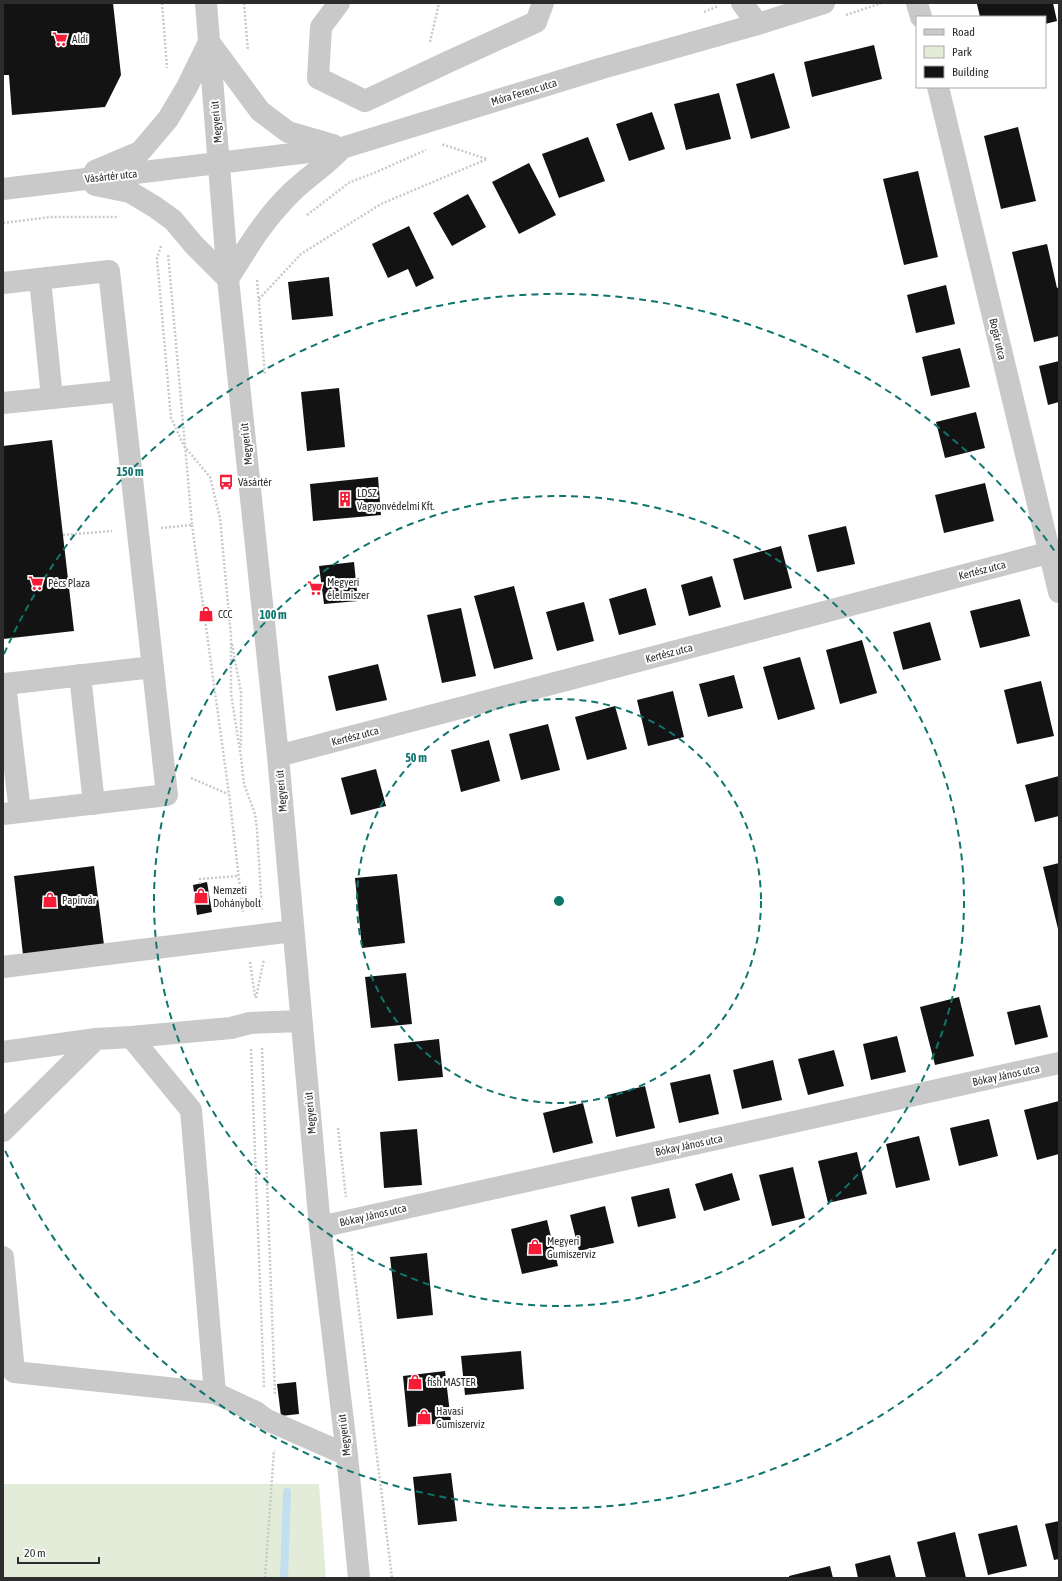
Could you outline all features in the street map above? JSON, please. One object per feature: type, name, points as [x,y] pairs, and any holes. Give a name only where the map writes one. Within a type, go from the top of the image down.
[{"type":"street","name":"Megyeri út","points":[[206,3],[228,279],[278,756],[320,1227],[347,1455],[359,1578]]},
{"type":"street","points":[[339,3],[321,26],[318,78],[365,101],[536,22],[543,3]]},
{"type":"street","points":[[742,3],[758,24]]},
{"type":"street","name":"Móra Ferenc utca","points":[[220,164],[342,148],[599,69],[758,24],[824,3]]},
{"type":"street","points":[[917,3],[921,16]]},
{"type":"street","points":[[209,42],[260,112],[288,132],[342,148],[332,159],[292,192],[267,219],[249,244],[228,279],[194,245],[173,220],[155,207],[130,192],[74,180],[140,152],[168,119],[187,87],[209,42]]},
{"type":"street","name":"Bogár utca","points":[[938,88],[1054,551],[1059,592]]},
{"type":"street","name":"Vásártér utca","points":[[3,189],[220,164]]},
{"type":"street","points":[[3,283],[109,271],[138,529],[164,767],[167,796],[11,813],[5,684],[153,667]]},
{"type":"street","points":[[40,279],[52,398]]},
{"type":"street","points":[[3,403],[122,391]]},
{"type":"street","name":"Kertész utca","points":[[278,756],[1054,551]]},
{"type":"street","points":[[80,675],[94,804]]},
{"type":"street","points":[[3,968],[293,931]]},
{"type":"street","points":[[3,1052],[96,1039],[131,1038],[231,1028],[261,1022],[301,1021]]},
{"type":"street","points":[[131,1038],[191,1110],[215,1393]]},
{"type":"street","points":[[3,1131],[96,1039]]},
{"type":"street","name":"Bókay János utca","points":[[320,1227],[1059,1063]]},
{"type":"street","points":[[3,1258],[14,1372],[215,1393],[256,1412],[276,1424],[347,1455]]},
{"type":"path","points":[[244,3],[249,55]]},
{"type":"path","points":[[420,75],[430,42],[439,3]]},
{"type":"path","points":[[845,15],[882,3]]},
{"type":"path","points":[[434,147],[448,141]]},
{"type":"path","points":[[259,300],[301,254],[314,245],[381,204],[487,159],[441,144]]},
{"type":"path","points":[[342,148],[350,182]]},
{"type":"path","points":[[306,216],[350,182],[428,150]]},
{"type":"path","points":[[3,223],[51,217],[122,217]]},
{"type":"path","points":[[161,244],[157,258],[172,418],[184,446],[210,477],[220,518],[231,636],[241,692],[241,757]]},
{"type":"path","points":[[63,535],[192,525],[167,245]]},
{"type":"path","points":[[257,277],[266,379]]},
{"type":"path","points":[[231,636],[231,694],[244,784],[254,814],[257,829],[264,956],[256,999],[261,1022],[276,1424],[265,1578]]},
{"type":"path","points":[[164,767],[229,794]]},
{"type":"path","points":[[200,884],[200,879],[238,876]]},
{"type":"path","points":[[338,1125],[348,1220],[392,1578]]},
{"type":"green space","points":[[3,1484],[319,1484],[326,1578],[3,1578]]},
{"type":"building","name":"Aldi","points":[[3,3],[113,3],[121,75],[105,107],[12,115],[9,75],[3,75]]},
{"type":"building","points":[[1053,3],[1057,21],[1046,24],[1046,16],[980,16],[977,4]]},
{"type":"building","points":[[874,45],[882,79],[812,97],[804,62]]},
{"type":"building","points":[[774,73],[790,128],[751,139],[736,84]]},
{"type":"building","points":[[719,93],[731,139],[686,150],[674,104]]},
{"type":"building","points":[[652,112],[665,149],[629,161],[616,124]]},
{"type":"building","points":[[1018,127],[1036,201],[1001,209],[984,136]]},
{"type":"building","points":[[588,137],[605,181],[559,198],[542,154]]},
{"type":"building","points":[[529,163],[556,215],[519,234],[492,182]]},
{"type":"building","points":[[918,171],[938,257],[904,265],[883,179]]},
{"type":"building","points":[[468,194],[486,227],[452,246],[433,213]]},
{"type":"building","points":[[409,226],[434,278],[416,287],[408,269],[388,278],[372,244]]},
{"type":"building","points":[[1047,244],[1057,288],[1059,287],[1059,336],[1034,342],[1012,252]]},
{"type":"building","points":[[329,277],[333,316],[292,320],[288,282]]},
{"type":"building","points":[[946,285],[955,324],[916,333],[907,295]]},
{"type":"building","points":[[960,348],[970,387],[931,396],[922,357]]},
{"type":"building","points":[[1059,361],[1059,402],[1048,405],[1039,366]]},
{"type":"building","points":[[339,388],[345,447],[307,451],[301,392]]},
{"type":"building","points":[[976,412],[985,448],[945,458],[936,422]]},
{"type":"building","name":"Pécs Plaza","points":[[52,440],[74,631],[3,639],[3,446]]},
{"type":"building","name":"LDSZ Vagyonvédelmi Kft.","points":[[378,477],[381,515],[313,521],[310,484]]},
{"type":"building","points":[[985,483],[994,521],[944,533],[935,495]]},
{"type":"building","points":[[846,526],[855,564],[817,572],[808,535]]},
{"type":"building","points":[[781,546],[792,588],[744,600],[733,559]]},
{"type":"building","points":[[354,562],[358,601],[324,604],[319,566]]},
{"type":"building","points":[[712,576],[721,607],[689,616],[681,585]]},
{"type":"building","points":[[514,586],[533,659],[494,669],[474,596]]},
{"type":"building","points":[[646,588],[656,625],[619,635],[609,599]]},
{"type":"building","points":[[1020,599],[1030,636],[980,648],[970,611]]},
{"type":"building","points":[[584,602],[594,641],[557,651],[546,612]]},
{"type":"building","points":[[461,608],[476,676],[442,683],[427,615]]},
{"type":"building","points":[[930,622],[941,660],[903,670],[893,632]]},
{"type":"building","points":[[862,640],[877,693],[840,704],[826,650]]},
{"type":"building","points":[[800,657],[815,709],[778,720],[763,667]]},
{"type":"building","points":[[378,664],[387,700],[336,711],[328,676]]},
{"type":"building","points":[[734,675],[743,708],[708,717],[699,684]]},
{"type":"building","points":[[1041,681],[1054,736],[1017,744],[1004,690]]},
{"type":"building","points":[[673,691],[684,737],[648,746],[637,700]]},
{"type":"building","points":[[615,706],[627,749],[587,760],[575,717]]},
{"type":"building","points":[[548,724],[560,770],[521,780],[509,734]]},
{"type":"building","points":[[489,740],[500,781],[461,792],[451,750]]},
{"type":"building","points":[[376,769],[386,806],[351,815],[341,778]]},
{"type":"building","points":[[1059,776],[1059,816],[1035,822],[1025,785]]},
{"type":"building","points":[[1059,863],[1059,929],[1058,929],[1043,867]]},
{"type":"building","points":[[94,866],[104,945],[23,955],[14,876]]},
{"type":"building","points":[[397,874],[405,943],[362,948],[355,878]]},
{"type":"building","points":[[207,882],[212,912],[197,915],[193,885]]},
{"type":"building","points":[[406,973],[412,1024],[371,1028],[365,977]]},
{"type":"building","points":[[959,997],[974,1056],[935,1065],[920,1007]]},
{"type":"building","points":[[1040,1005],[1048,1037],[1015,1045],[1007,1012]]},
{"type":"building","points":[[897,1036],[906,1072],[871,1080],[863,1044]]},
{"type":"building","points":[[439,1039],[443,1077],[398,1081],[394,1044]]},
{"type":"building","points":[[834,1050],[844,1086],[808,1095],[798,1059]]},
{"type":"building","points":[[773,1060],[782,1100],[742,1109],[733,1070]]},
{"type":"building","points":[[710,1074],[719,1114],[679,1123],[670,1083]]},
{"type":"building","points":[[645,1086],[655,1128],[616,1137],[607,1095]]},
{"type":"building","points":[[1059,1101],[1059,1154],[1037,1160],[1024,1110]]},
{"type":"building","points":[[583,1103],[593,1143],[553,1153],[543,1113]]},
{"type":"building","points":[[989,1119],[998,1156],[959,1166],[950,1128]]},
{"type":"building","points":[[417,1129],[422,1185],[384,1188],[380,1132]]},
{"type":"building","points":[[919,1136],[930,1180],[896,1188],[886,1144]]},
{"type":"building","points":[[857,1152],[867,1194],[828,1203],[818,1161]]},
{"type":"building","points":[[793,1167],[805,1218],[772,1226],[759,1175]]},
{"type":"building","points":[[732,1173],[740,1200],[704,1211],[695,1184]]},
{"type":"building","points":[[669,1188],[676,1218],[638,1227],[631,1197]]},
{"type":"building","points":[[605,1206],[614,1243],[579,1251],[570,1215]]},
{"type":"building","name":"Megyeri Gumiszerviz","points":[[547,1220],[558,1266],[522,1274],[511,1229]]},
{"type":"building","points":[[427,1253],[433,1315],[397,1319],[390,1257]]},
{"type":"building","points":[[521,1351],[524,1389],[465,1395],[461,1356]]},
{"type":"building","points":[[445,1371],[451,1422],[408,1427],[403,1376]]},
{"type":"building","points":[[296,1382],[299,1414],[281,1416],[277,1384]]},
{"type":"building","points":[[451,1473],[457,1521],[418,1525],[413,1477]]},
{"type":"building","points":[[1059,1521],[1059,1559],[1054,1560],[1045,1524]]},
{"type":"building","points":[[1017,1525],[1027,1566],[988,1575],[978,1534]]},
{"type":"building","points":[[955,1532],[966,1578],[926,1578],[917,1542]]},
{"type":"building","points":[[890,1555],[896,1578],[858,1578],[855,1564]]},
{"type":"building","points":[[830,1566],[833,1578],[789,1578],[789,1576]]},
{"type":"waterway","points":[[284,1578],[287,1492]]},
{"type":"place","name":"Aldi","points":[[60,39]]},
{"type":"place","name":"Vásártér","points":[[226,482]]},
{"type":"place","name":"LDSZ Vagyonvédelmi Kft.","points":[[345,499]]},
{"type":"place","name":"Pécs Plaza","points":[[36,583]]},
{"type":"place","name":"Megyeri élelmiszer","points":[[315,588]]},
{"type":"place","name":"CCC","points":[[206,614]]},
{"type":"place","name":"Nemzeti Dohánybolt","points":[[201,896]]},
{"type":"place","name":"Papírvár","points":[[50,900]]},
{"type":"place","name":"Megyeri Gumiszerviz","points":[[535,1247]]},
{"type":"place","name":"fish MASTER","points":[[415,1382]]},
{"type":"place","name":"Havasi Gumiszerviz","points":[[424,1417]]}]
